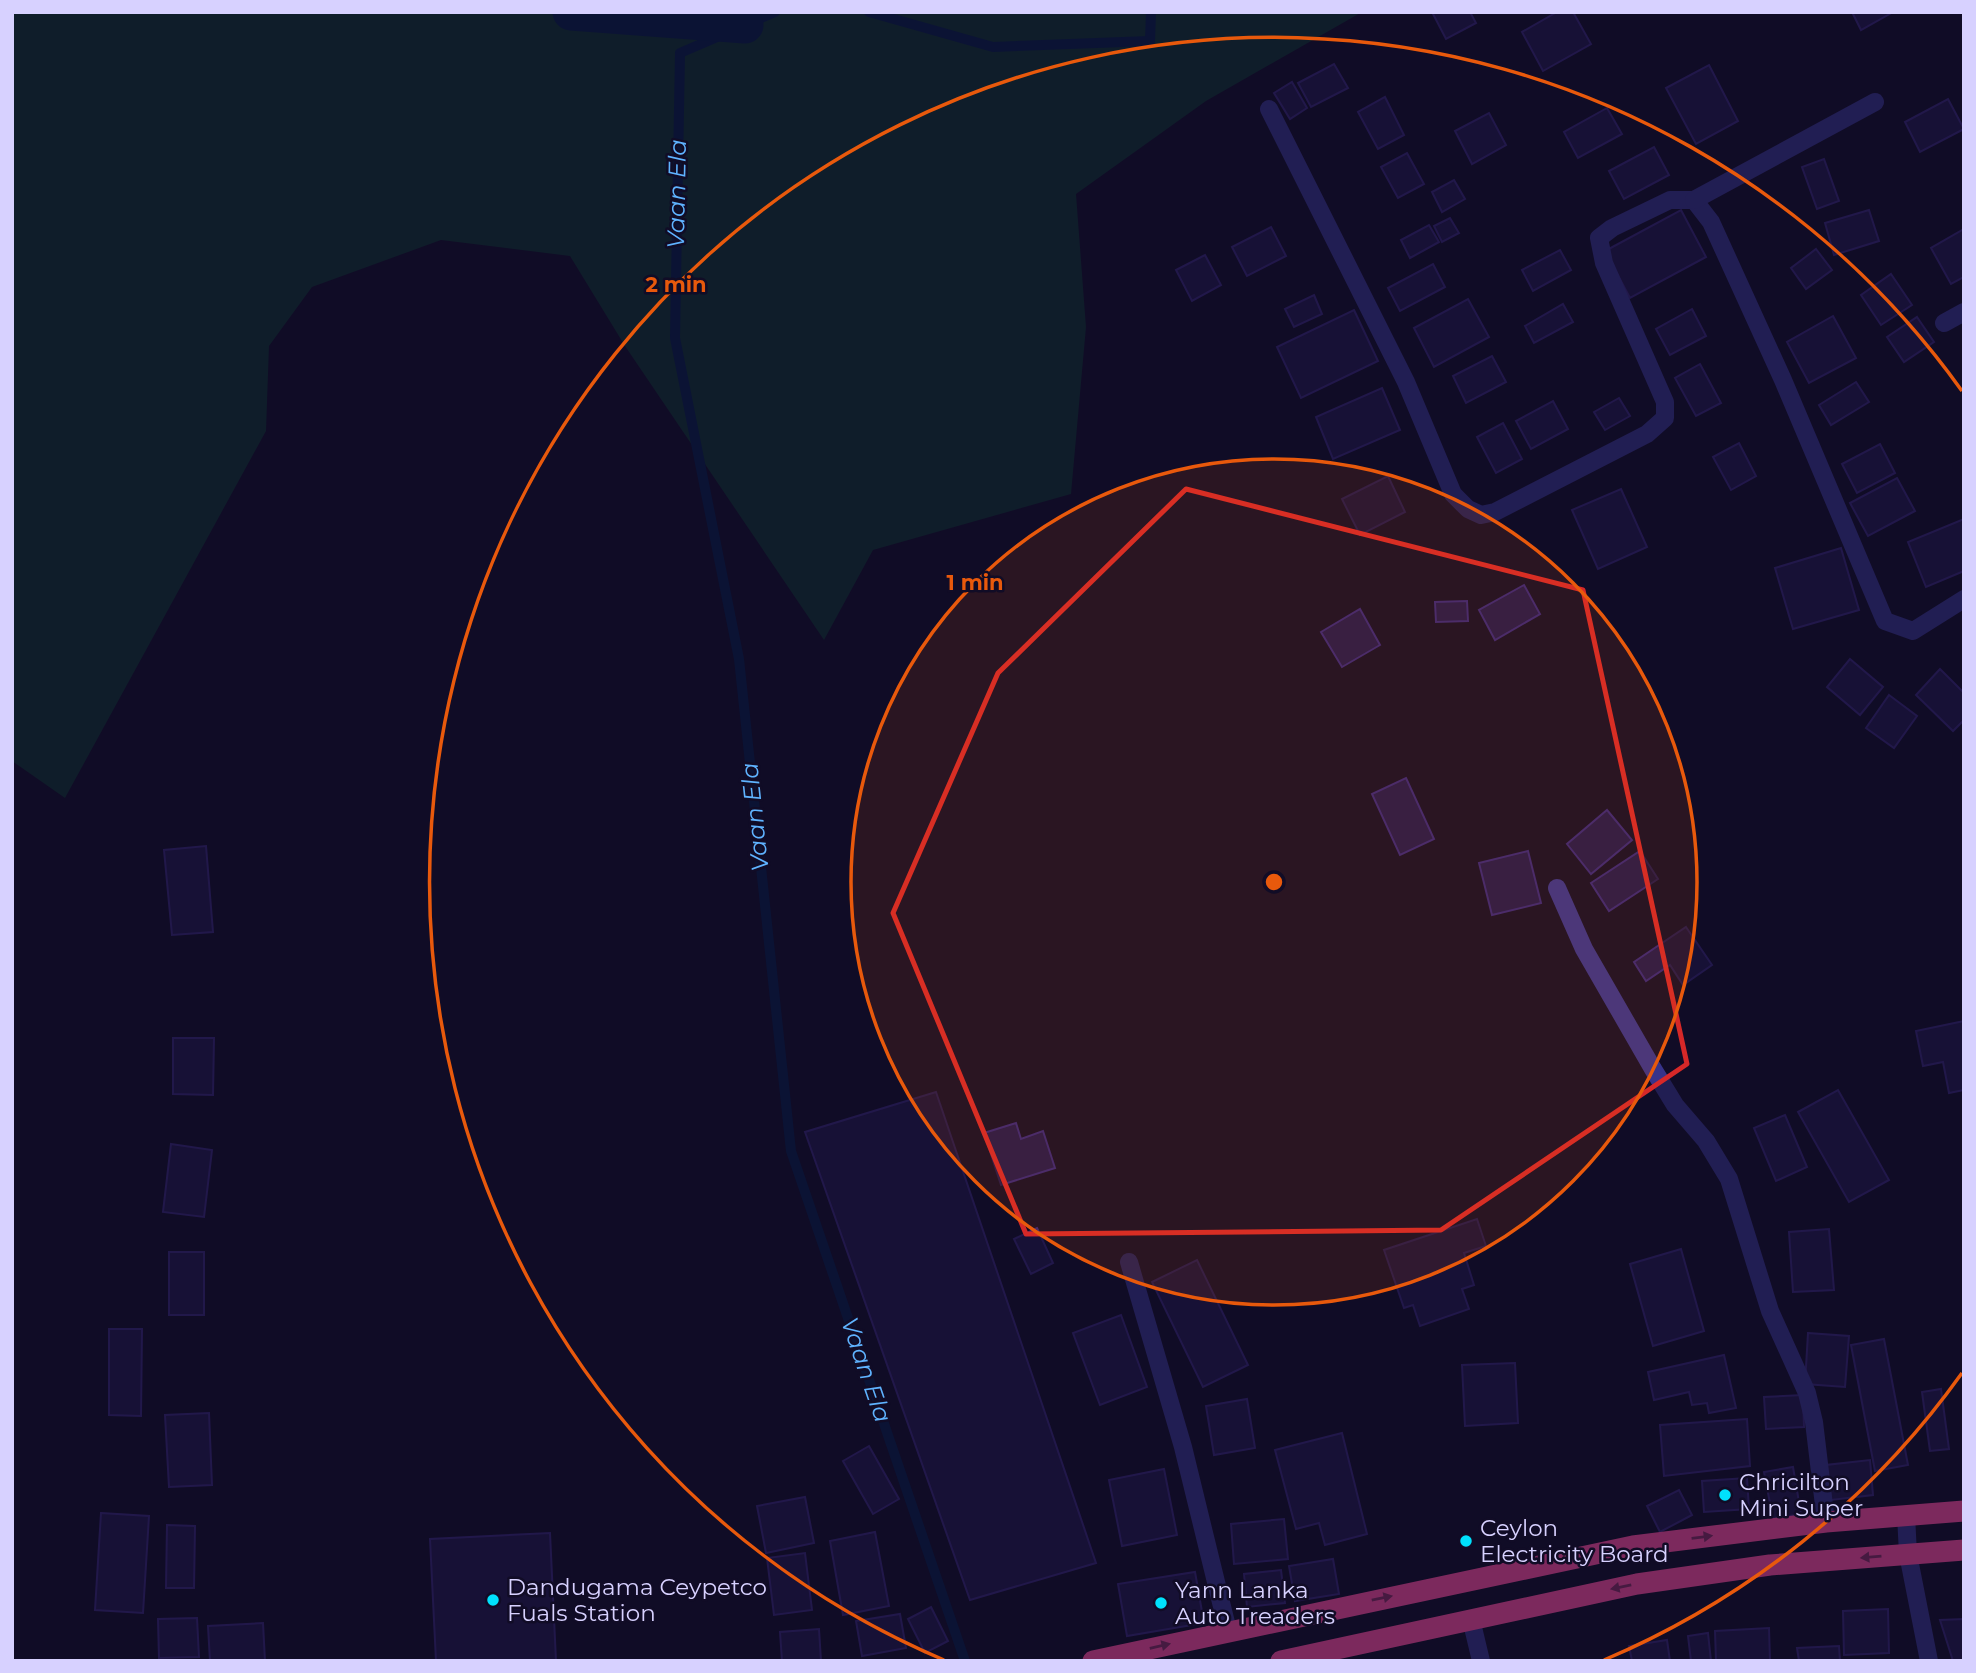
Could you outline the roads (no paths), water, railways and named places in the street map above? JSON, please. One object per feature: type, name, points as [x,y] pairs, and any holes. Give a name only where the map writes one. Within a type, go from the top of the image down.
[{"type":"highway","points":[[1093,1661],[1633,1546],[1826,1522],[1964,1511]]},
{"type":"highway","points":[[1281,1661],[1637,1584],[1770,1565],[1964,1550]]},
{"type":"street","points":[[1269,109],[1406,382],[1453,494],[1468,509],[1481,515],[1495,512],[1636,440],[1665,418],[1665,402],[1604,263],[1599,237],[1670,200],[1693,200],[1875,102]]},
{"type":"street","points":[[1693,200],[1712,222],[1783,380],[1885,621],[1913,631],[1964,600]]},
{"type":"street","points":[[1944,323],[1964,312]]},
{"type":"street","points":[[1556,888],[1584,949],[1653,1069],[1675,1105],[1706,1140],[1729,1179],[1770,1311],[1807,1393],[1814,1422],[1826,1522]]},
{"type":"street","points":[[1129,1262],[1183,1447],[1228,1631]]},
{"type":"street","points":[[1906,1515],[1908,1553],[1929,1661]]},
{"type":"street","points":[[1471,1619],[1481,1661]]},
{"type":"waterway","points":[[571,12],[745,25]]},
{"type":"waterway","name":"Vaan Ela","points":[[775,12],[680,53],[675,338],[739,659],[791,1151],[965,1661]]},
{"type":"waterway","name":"Vaan Ela","points":[[869,12],[993,47],[1150,41],[1151,12]]},
{"type":"place","name":"Chricilton Mini Super","points":[[1725,1495]]},
{"type":"place","name":"Ceylon Electricity Board","points":[[1466,1541]]},
{"type":"place","name":"Dandugama Ceypetco Fuals Station","points":[[493,1600]]},
{"type":"place","name":"Yann Lanka Auto Treaders","points":[[1161,1603]]}]
